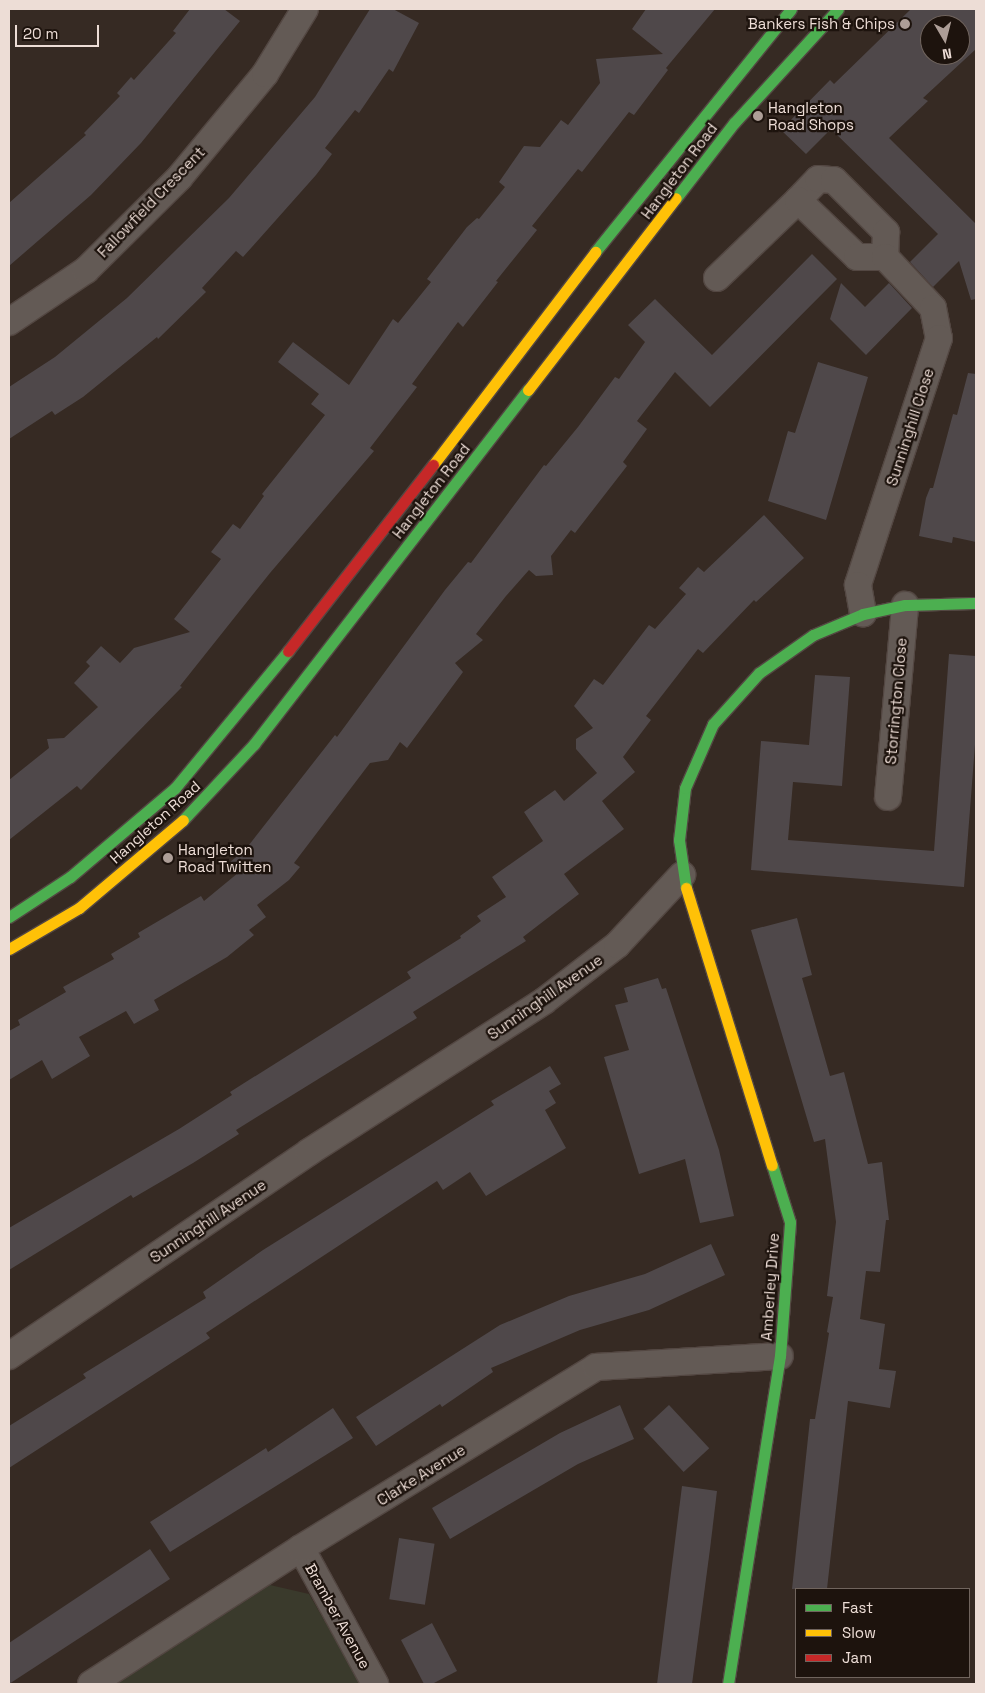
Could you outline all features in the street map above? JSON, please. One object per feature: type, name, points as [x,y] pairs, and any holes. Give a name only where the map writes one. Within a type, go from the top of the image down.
[{"type":"main road","name":"Hangleton Road","points":[[9,917],[70,877],[175,788],[334,594],[646,186],[791,9]]},
{"type":"main road","name":"Hangleton Road","points":[[9,949],[80,908],[197,808],[254,744],[361,609],[734,123],[838,9]]},
{"type":"main road","points":[[646,186],[673,204]]},
{"type":"main road","points":[[334,594],[361,609]]},
{"type":"main road","points":[[682,875],[678,840],[684,788],[713,724],[759,673],[813,635],[863,614],[904,604],[976,603]]},
{"type":"main road","name":"Amberley Drive","points":[[682,875],[790,1222],[780,1356],[728,1684]]},
{"type":"street","name":"Fallowfield Crescent","points":[[9,322],[86,270],[179,178],[265,74],[305,9]]},
{"type":"street","points":[[717,278],[818,179],[834,180],[886,232],[885,257],[857,257],[798,200]]},
{"type":"street","name":"Sunninghill Close","points":[[863,614],[858,585],[939,338],[934,308],[885,257]]},
{"type":"street","name":"Storrington Close","points":[[888,797],[904,604]]},
{"type":"street","name":"Sunninghill Avenue","points":[[9,1356],[310,1152],[544,1001],[617,945],[682,875]]},
{"type":"street","name":"Clarke Avenue","points":[[91,1684],[301,1548],[596,1367],[780,1356]]},
{"type":"street","name":"Bramber Avenue","points":[[301,1548],[376,1684]]},
{"type":"green space","points":[[270,1585],[309,1594],[361,1684],[117,1684]]},
{"type":"building","points":[[190,9],[224,9],[240,21],[141,143],[91,195],[9,266],[9,203],[86,135],[84,133],[120,96],[117,93],[131,77],[134,80],[176,33],[173,31]]},
{"type":"building","points":[[370,9],[393,9],[419,23],[393,72],[389,69],[359,113],[355,110],[325,148],[332,154],[316,175],[243,257],[236,251],[202,288],[206,292],[158,339],[157,337],[83,397],[55,415],[52,411],[9,439],[9,387],[55,357],[127,298],[229,198],[315,97]]},
{"type":"building","points":[[646,9],[715,9],[666,68],[668,70],[634,115],[629,112],[582,172],[578,169],[532,226],[537,230],[496,281],[498,282],[463,327],[458,322],[412,384],[417,387],[370,448],[374,451],[270,573],[180,686],[182,687],[81,790],[77,786],[9,840],[9,780],[49,748],[47,739],[64,738],[98,707],[74,683],[90,666],[86,662],[101,646],[120,663],[134,648],[190,632],[174,619],[221,559],[211,552],[233,524],[240,529],[264,496],[262,494],[325,415],[311,404],[319,394],[278,362],[293,342],[349,385],[393,319],[398,323],[431,282],[427,279],[467,227],[477,218],[479,219],[505,187],[499,182],[524,146],[540,147],[561,120],[568,125],[600,83],[596,59],[663,54],[632,29]]},
{"type":"building","points":[[911,9],[976,9],[976,49],[970,55],[970,15],[920,15],[920,65],[959,65],[923,98],[928,101],[889,138],[976,224],[976,299],[971,300],[959,261],[933,287],[910,262],[938,234],[831,129],[806,154],[781,130],[830,80],[834,84]]},
{"type":"building","points":[[812,254],[837,279],[710,407],[675,372],[637,421],[647,429],[623,462],[627,466],[575,533],[571,530],[551,556],[553,575],[536,576],[529,570],[506,596],[476,634],[483,640],[455,663],[463,672],[407,748],[400,742],[388,760],[370,763],[294,863],[300,867],[289,880],[257,905],[266,917],[249,930],[254,935],[227,957],[154,1000],[159,1010],[134,1024],[126,1011],[79,1037],[90,1056],[52,1079],[42,1060],[9,1080],[9,1031],[20,1025],[18,1020],[66,992],[63,987],[114,959],[111,954],[140,937],[138,933],[201,896],[204,901],[238,873],[230,862],[245,850],[335,735],[337,737],[445,590],[468,562],[471,563],[544,465],[546,466],[578,427],[615,377],[619,379],[645,342],[628,325],[655,299],[712,355]]},
{"type":"building","points":[[841,283],[865,307],[889,283],[912,308],[866,355],[830,319]]},
{"type":"building","points":[[818,362],[868,377],[826,520],[768,501],[788,431],[795,433]]},
{"type":"building","points":[[968,373],[976,374],[976,542],[953,537],[952,543],[919,536],[926,498],[930,488],[933,488],[953,414],[957,415]]},
{"type":"building","points":[[764,515],[804,558],[756,602],[754,600],[703,653],[698,649],[646,716],[651,720],[623,757],[635,772],[602,801],[624,829],[564,874],[579,894],[523,937],[526,941],[413,1012],[417,1018],[236,1130],[239,1134],[193,1163],[133,1198],[131,1195],[9,1270],[9,1228],[179,1129],[232,1095],[230,1092],[411,978],[407,972],[461,938],[460,936],[481,921],[477,916],[506,897],[492,877],[543,841],[524,812],[555,790],[564,801],[597,773],[576,749],[576,739],[593,728],[574,706],[594,679],[603,685],[649,625],[655,629],[686,594],[679,588],[698,567],[704,572]]},
{"type":"building","points":[[949,654],[976,656],[976,732],[964,887],[751,870],[761,741],[809,745],[815,675],[850,677],[842,786],[793,782],[788,840],[934,851]]},
{"type":"building","points":[[797,918],[812,975],[802,978],[830,1076],[844,1072],[868,1164],[882,1162],[889,1220],[886,1220],[880,1272],[866,1271],[860,1319],[885,1324],[879,1369],[896,1371],[890,1408],[848,1401],[827,1588],[792,1589],[810,1419],[815,1419],[829,1333],[827,1332],[833,1297],[827,1296],[836,1222],[825,1139],[814,1142],[751,930]]},
{"type":"building","points":[[658,978],[662,989],[666,988],[719,1150],[734,1216],[700,1223],[685,1159],[639,1174],[604,1057],[629,1050],[615,1005],[628,1002],[624,988]]},
{"type":"building","points":[[550,1066],[561,1084],[549,1091],[556,1103],[545,1110],[566,1148],[486,1196],[470,1172],[443,1190],[437,1181],[206,1333],[210,1338],[9,1468],[9,1426],[86,1378],[83,1374],[206,1298],[203,1292],[263,1250],[494,1105],[491,1101]]},
{"type":"building","points":[[711,1244],[725,1275],[649,1310],[580,1330],[491,1368],[493,1372],[442,1407],[440,1404],[376,1446],[356,1417],[500,1325],[569,1296],[645,1274]]},
{"type":"building","points":[[620,1405],[634,1439],[578,1464],[450,1539],[432,1508],[560,1433]]},
{"type":"building","points":[[669,1405],[709,1448],[684,1472],[643,1429]]},
{"type":"building","points":[[333,1408],[353,1438],[170,1552],[150,1522],[266,1448],[268,1452]]},
{"type":"building","points":[[682,1486],[717,1491],[710,1549],[692,1684],[657,1684]]},
{"type":"building","points":[[399,1538],[435,1544],[425,1605],[389,1599]]},
{"type":"building","points":[[150,1549],[170,1579],[9,1684],[9,1643]]},
{"type":"building","points":[[432,1623],[457,1671],[432,1684],[424,1684],[401,1640]]},
{"type":"traffic: fast","points":[[595,252],[791,9]]},
{"type":"traffic: fast","points":[[676,198],[734,123],[838,9]]},
{"type":"traffic: fast","points":[[183,820],[254,744],[528,390]]},
{"type":"traffic: fast","points":[[686,888],[679,840],[685,788],[713,724],[759,673],[813,635],[863,614],[905,605],[976,603]]},
{"type":"traffic: fast","points":[[9,917],[70,877],[175,788],[288,651]]},
{"type":"traffic: fast","points":[[728,1684],[780,1356],[790,1222],[772,1165]]},
{"type":"traffic: slow","points":[[528,390],[676,198]]},
{"type":"traffic: slow","points":[[433,465],[595,252]]},
{"type":"traffic: slow","points":[[9,949],[79,908],[183,820]]},
{"type":"traffic: slow","points":[[686,888],[772,1165]]},
{"type":"traffic: jam","points":[[288,651],[433,465]]},
{"type":"place","name":"Bankers Fish & Chips","points":[[905,24]]},
{"type":"place","name":"Hangleton Road Shops","points":[[758,116]]},
{"type":"place","name":"Hangleton Road Twitten","points":[[168,858]]}]
